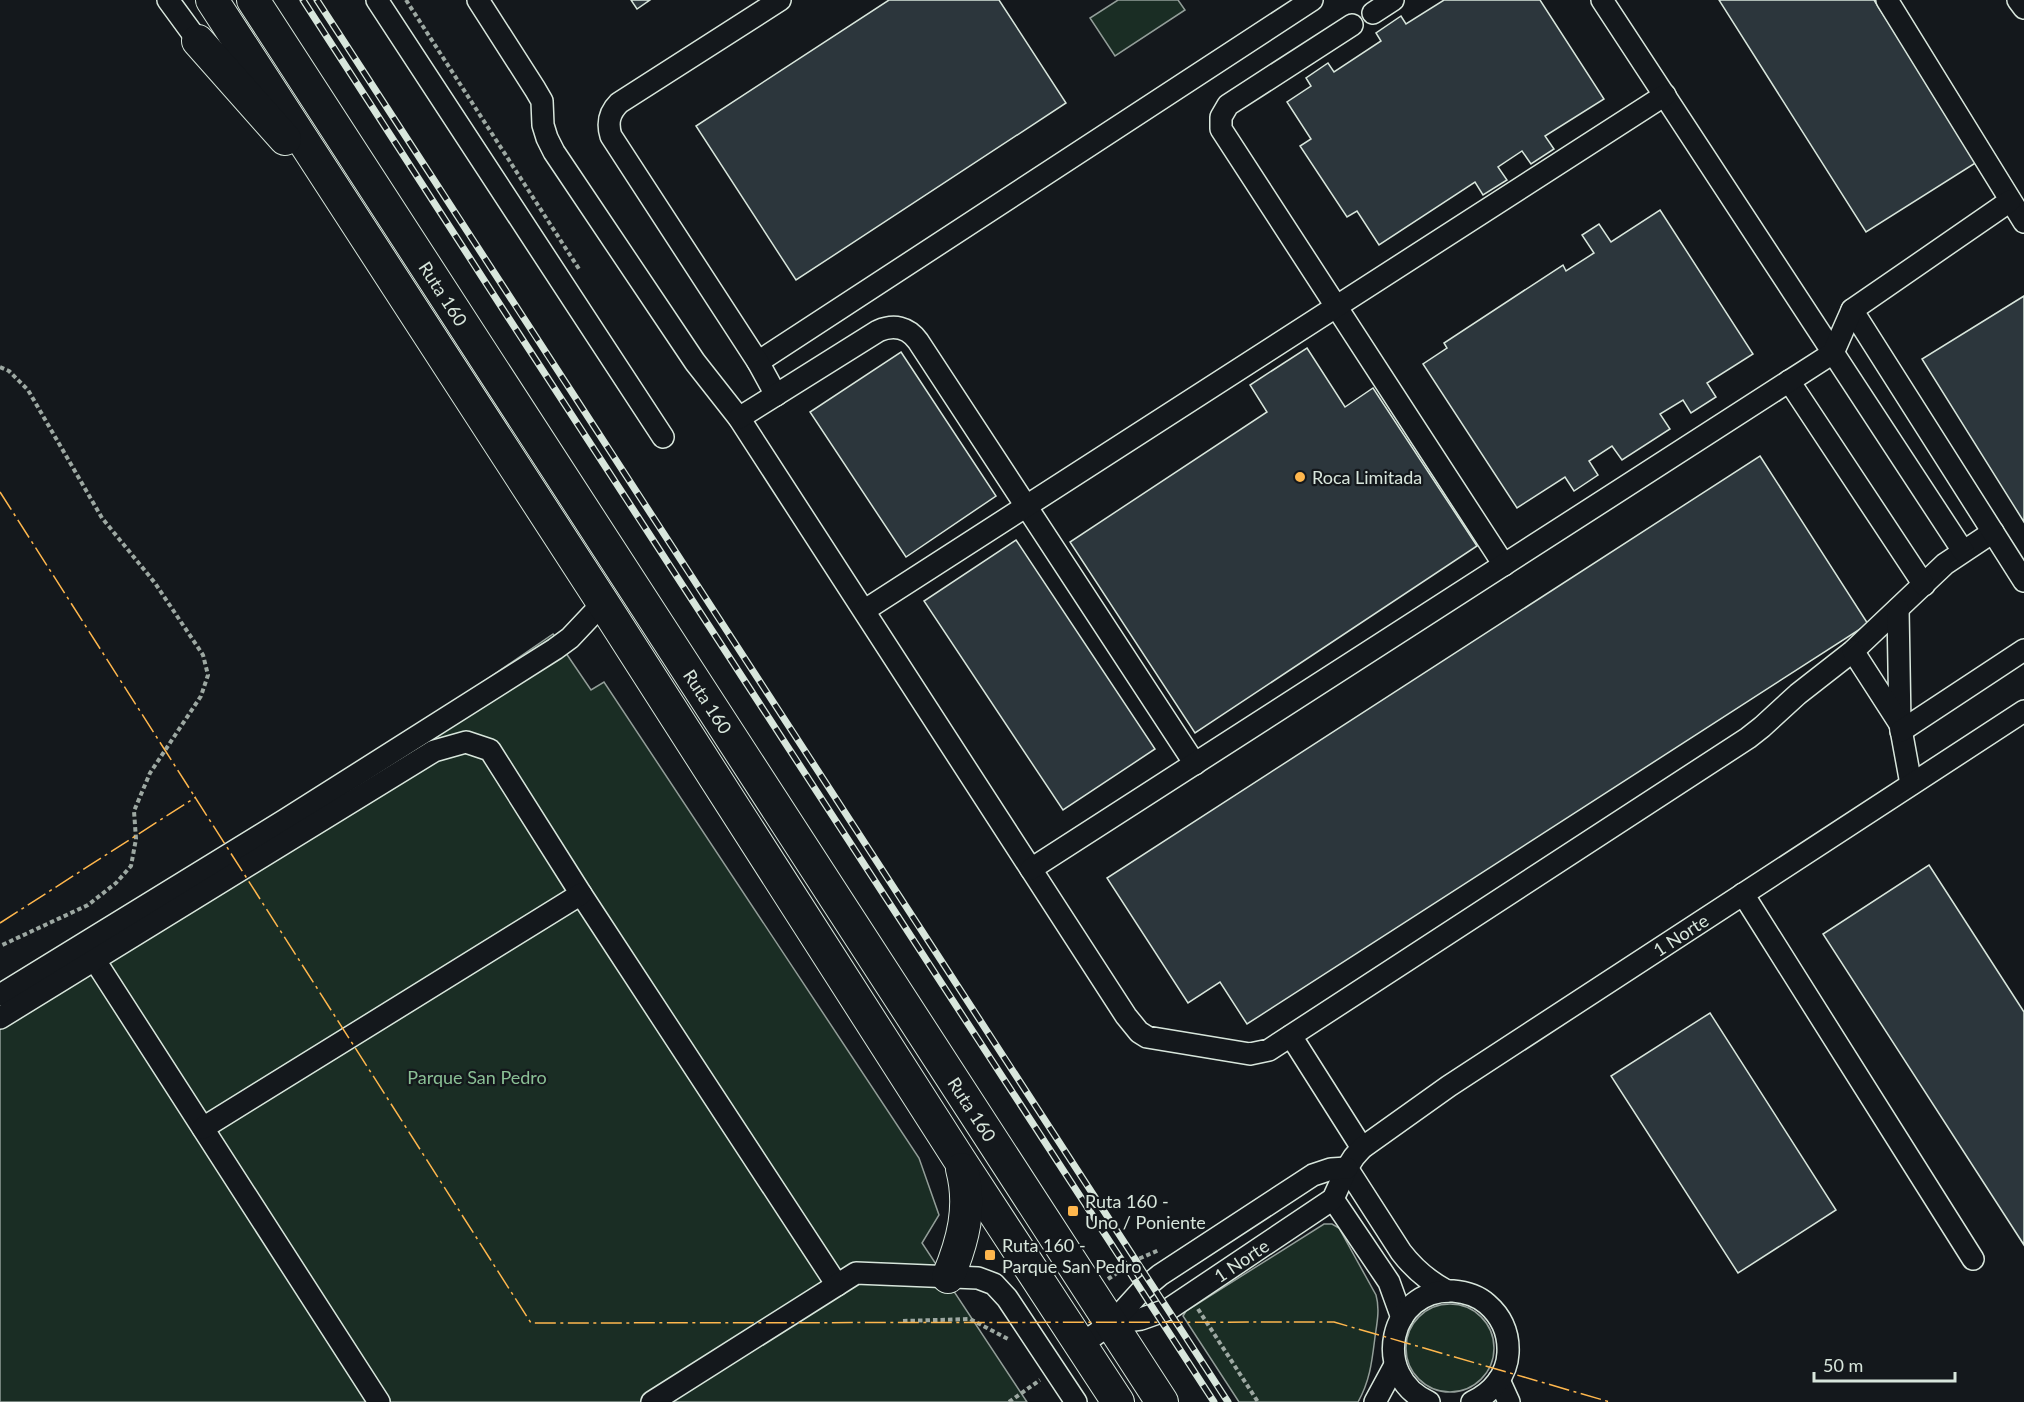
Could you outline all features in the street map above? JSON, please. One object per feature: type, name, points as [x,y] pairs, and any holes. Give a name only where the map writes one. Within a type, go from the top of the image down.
[{"type":"highway","name":"Ruta 160","points":[[212,0],[603,603],[959,1160],[1118,1402]]},
{"type":"highway","name":"Ruta 160","points":[[254,0],[1162,1402]]},
{"type":"highway","points":[[198,41],[246,98],[342,200]]},
{"type":"highway","points":[[948,1277],[959,1249],[966,1217],[966,1185],[959,1160]]},
{"type":"street","points":[[168,0],[198,41]]},
{"type":"street","points":[[377,0],[663,437]]},
{"type":"street","points":[[478,0],[536,88],[542,101],[543,125],[554,152],[695,362],[739,418],[1126,1016],[1139,1032],[1156,1040],[1250,1054],[1269,1050],[1748,738],[1798,694],[1853,651],[1963,550],[1993,532]]},
{"type":"street","points":[[776,395],[758,362],[611,136],[609,123],[610,115],[619,103],[780,0]]},
{"type":"street","points":[[758,362],[1312,0]]},
{"type":"street","points":[[1373,13],[1393,0]]},
{"type":"street","points":[[1602,0],[1963,550]]},
{"type":"street","points":[[1887,0],[2024,222]]},
{"type":"street","points":[[2018,0],[2024,8]]},
{"type":"street","points":[[1352,25],[1228,105],[1220,123],[1224,135],[1504,565]]},
{"type":"street","points":[[864,610],[1665,95]]},
{"type":"street","points":[[1031,869],[1833,352],[1852,310],[2010,201]]},
{"type":"street","points":[[1852,310],[2024,581]]},
{"type":"street","points":[[739,418],[878,330],[894,326],[903,328],[914,335],[1195,764]]},
{"type":"street","points":[[1789,381],[1923,585]]},
{"type":"street","points":[[0,995],[285,820],[555,649],[570,638],[603,603]]},
{"type":"street","points":[[1898,609],[1900,728],[1911,784]]},
{"type":"street","points":[[1900,728],[2024,650]]},
{"type":"street","points":[[1853,651],[1900,728]]},
{"type":"street","name":"1 Norte","points":[[1112,1323],[1158,1314],[1190,1296],[1333,1199],[1347,1168],[1362,1148],[1449,1086],[2024,711]]},
{"type":"street","points":[[0,1018],[94,958],[434,751],[466,742],[490,750],[581,894],[837,1285]]},
{"type":"street","points":[[203,1128],[581,894]]},
{"type":"street","points":[[1743,894],[1973,1259]]},
{"type":"street","points":[[94,958],[379,1402]]},
{"type":"street","points":[[1291,1036],[1362,1148]]},
{"type":"street","points":[[1347,1168],[1410,1264],[1434,1284],[1447,1291]]},
{"type":"street","name":"1 Norte","points":[[1080,1345],[1112,1323],[1142,1290],[1171,1267],[1313,1175],[1331,1169],[1347,1168]]},
{"type":"street","points":[[1333,1199],[1389,1282],[1402,1318]]},
{"type":"street","points":[[652,1402],[856,1273],[978,1278],[994,1284],[1002,1290],[1076,1402]]},
{"type":"street","points":[[1429,1402],[1413,1393],[1405,1385],[1395,1365],[1394,1340],[1402,1318],[1411,1307],[1421,1299],[1447,1291],[1460,1292],[1483,1301],[1501,1319],[1506,1331],[1508,1356],[1499,1380],[1484,1396],[1472,1402]]},
{"type":"street","points":[[1375,1402],[1395,1365]]},
{"type":"street","points":[[1499,1380],[1509,1402]]},
{"type":"path","points":[[406,0],[584,276]]},
{"type":"path","points":[[0,367],[9,371],[28,390],[102,518],[155,583],[203,655],[208,675],[201,696],[150,773],[134,811],[136,839],[131,866],[116,883],[88,905],[0,946]]},
{"type":"path","points":[[1091,1290],[1136,1260],[1160,1250],[1171,1267]]},
{"type":"path","points":[[1190,1296],[1258,1402]]},
{"type":"path","points":[[903,1321],[970,1319],[1012,1341],[1029,1331]]},
{"type":"path","points":[[1009,1402],[1056,1372]]},
{"type":"green space","points":[[1118,0],[1178,0],[1185,10],[1115,56],[1090,18]]},
{"type":"green space","name":"Parque San Pedro","points":[[553,634],[591,690],[604,682],[919,1158],[939,1215],[922,1243],[1027,1402],[0,1402],[0,994],[330,787]]},
{"type":"green space","points":[[1324,1224],[1332,1224],[1339,1228],[1376,1295],[1378,1316],[1368,1379],[1362,1394],[1358,1402],[1239,1402],[1183,1316],[1186,1311]]},
{"type":"green space","points":[[1450,1304],[1467,1308],[1481,1317],[1490,1331],[1494,1348],[1490,1365],[1481,1379],[1467,1388],[1450,1392],[1433,1388],[1419,1379],[1410,1365],[1406,1348],[1410,1331],[1419,1317],[1433,1308]]},
{"type":"building","points":[[631,0],[650,0],[637,9]]},
{"type":"building","points":[[889,0],[999,0],[1066,103],[796,280],[696,126]]},
{"type":"building","points":[[1444,0],[1540,0],[1604,99],[1545,136],[1554,149],[1531,164],[1522,151],[1498,167],[1507,180],[1483,195],[1475,182],[1379,245],[1357,211],[1347,217],[1300,146],[1311,139],[1287,102],[1311,86],[1306,78],[1328,63],[1334,72],[1381,41],[1376,33],[1401,16],[1406,24]]},
{"type":"building","points":[[1719,0],[1874,0],[1977,162],[1866,232]]},
{"type":"building","points":[[1660,210],[1753,354],[1707,383],[1716,397],[1691,413],[1683,400],[1660,414],[1670,429],[1622,460],[1612,446],[1589,461],[1598,475],[1574,491],[1565,477],[1517,508],[1423,364],[1447,348],[1444,343],[1563,265],[1566,271],[1594,253],[1582,235],[1599,224],[1611,242]]},
{"type":"building","points":[[2024,296],[2024,522],[1922,359]]},
{"type":"building","name":"Roca Limitada","points":[[1307,348],[1345,407],[1373,388],[1477,546],[1195,733],[1070,542],[1267,412],[1250,385]]},
{"type":"building","points":[[901,352],[996,496],[906,557],[810,412]]},
{"type":"building","points":[[1760,456],[1868,624],[1247,1024],[1220,982],[1188,1003],[1107,878]]},
{"type":"building","points":[[1016,540],[1155,749],[1063,810],[924,601]]},
{"type":"building","points":[[1929,865],[2024,1012],[2024,1245],[1823,934]]},
{"type":"building","points":[[1710,1013],[1836,1210],[1738,1273],[1611,1076]]},
{"type":"railway","points":[[303,0],[1214,1402]]},
{"type":"railway","points":[[317,0],[1228,1402]]},
{"type":"power","points":[[0,492],[531,1323],[1334,1322],[1610,1402]]},
{"type":"power","points":[[0,923],[196,797]]},
{"type":"place","name":"Roca Limitada","points":[[1300,477]]},
{"type":"place","name":"Ruta 160 - Uno / Poniente","points":[[1073,1211]]},
{"type":"place","name":"Ruta 160 - Parque San Pedro","points":[[990,1255]]}]
